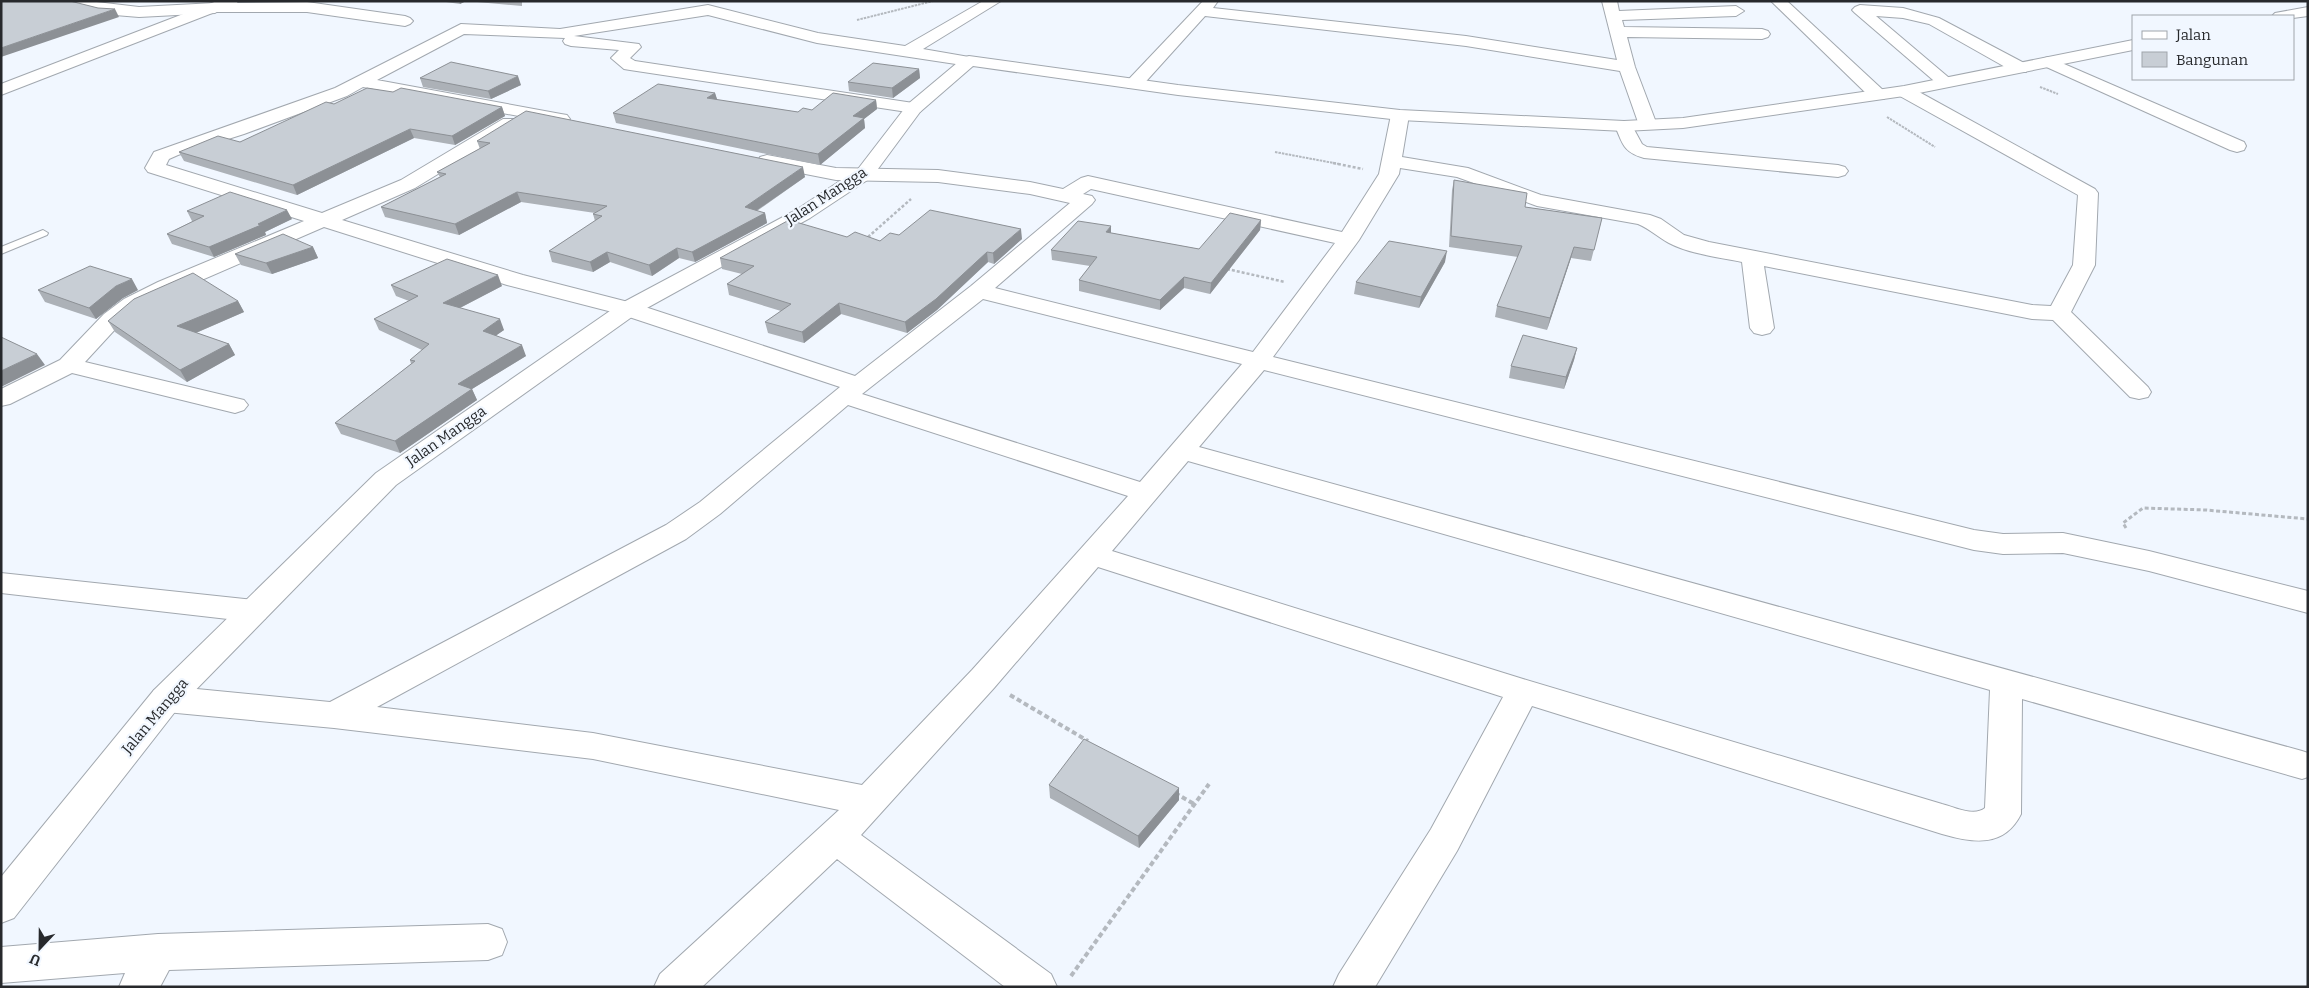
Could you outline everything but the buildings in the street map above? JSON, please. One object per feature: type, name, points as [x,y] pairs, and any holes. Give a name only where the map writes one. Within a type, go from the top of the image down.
[{"type":"street","points":[[67,1],[104,9],[138,12],[313,4],[405,21]]},
{"type":"street","points":[[6,86],[232,1]]},
{"type":"street","points":[[907,52],[994,1]]},
{"type":"street","points":[[1778,1],[1878,94]]},
{"type":"street","points":[[1134,84],[1206,6],[1466,40],[1627,67]]},
{"type":"street","points":[[1854,6],[1903,13],[1934,21],[2020,68]]},
{"type":"street","points":[[1854,6],[1946,82]]},
{"type":"street","points":[[1648,125],[1627,67],[1611,8],[1736,11]]},
{"type":"street","points":[[1146,493],[628,309],[515,280],[155,168],[161,156],[171,151],[238,130],[324,99],[362,82],[461,29],[560,34],[708,10],[734,14],[817,38],[1134,84],[1400,115],[1624,126],[1682,123],[1904,91],[2132,45]]},
{"type":"street","points":[[2286,15],[2308,11]]},
{"type":"street","points":[[1618,32],[1762,34]]},
{"type":"street","points":[[560,34],[575,43],[633,47],[619,58],[630,65],[914,108]]},
{"type":"street","name":"Jalan Mangga","points":[[1,906],[166,699],[386,479],[628,309],[803,214],[866,174],[914,108],[969,61]]},
{"type":"street","points":[[2048,62],[2237,146]]},
{"type":"street","points":[[362,82],[574,121]]},
{"type":"street","points":[[1904,91],[2088,193],[2084,266],[2060,313]]},
{"type":"street","points":[[1,399],[69,365],[112,319],[132,304],[166,286],[414,181],[527,112]]},
{"type":"street","points":[[674,987],[836,837],[983,679],[1184,450],[1259,360],[1348,240],[1388,174],[1400,115]]},
{"type":"street","points":[[1624,126],[1634,148],[1644,152],[1838,171]]},
{"type":"street","points":[[334,715],[676,532],[710,508],[852,390],[979,291],[1085,200],[1068,195],[938,176],[830,174],[754,158]]},
{"type":"street","points":[[1392,161],[1461,172],[1537,200],[1643,219],[1654,223],[1686,243],[1752,258],[2032,312],[2060,313],[2139,392]]},
{"type":"street","points":[[1068,195],[1088,182],[1348,240]]},
{"type":"street","points":[[1752,258],[1762,328]]},
{"type":"street","points":[[979,291],[1974,540],[2003,544],[2063,543],[2149,561],[2308,602]]},
{"type":"street","points":[[69,365],[235,405]]},
{"type":"street","points":[[1184,450],[2302,765]]},
{"type":"street","points":[[1092,555],[1523,691],[1978,828],[1994,823],[2003,814],[2006,683]]},
{"type":"street","points":[[1,583],[254,611]]},
{"type":"street","points":[[1353,987],[1444,840],[1523,691]]},
{"type":"street","points":[[166,699],[334,715],[532,738],[616,750],[869,801]]},
{"type":"street","points":[[836,837],[1053,983]]},
{"type":"street","points":[[1,965],[158,952],[488,942]]},
{"type":"street","points":[[139,987],[158,952]]},
{"type":"lane","points":[[1,251],[42,233]]},
{"type":"path","points":[[817,38],[864,18],[933,1]]},
{"type":"path","points":[[1857,98],[1935,147]]},
{"type":"path","points":[[868,237],[938,176]]},
{"type":"path","points":[[1218,267],[1312,289]]},
{"type":"path","points":[[2149,561],[2123,523],[2143,508],[2206,510],[2308,519]]},
{"type":"path","points":[[983,679],[1093,744]]},
{"type":"path","points":[[1053,983],[1209,784]]},
{"type":"path","points":[[1169,789],[1194,804]]}]
